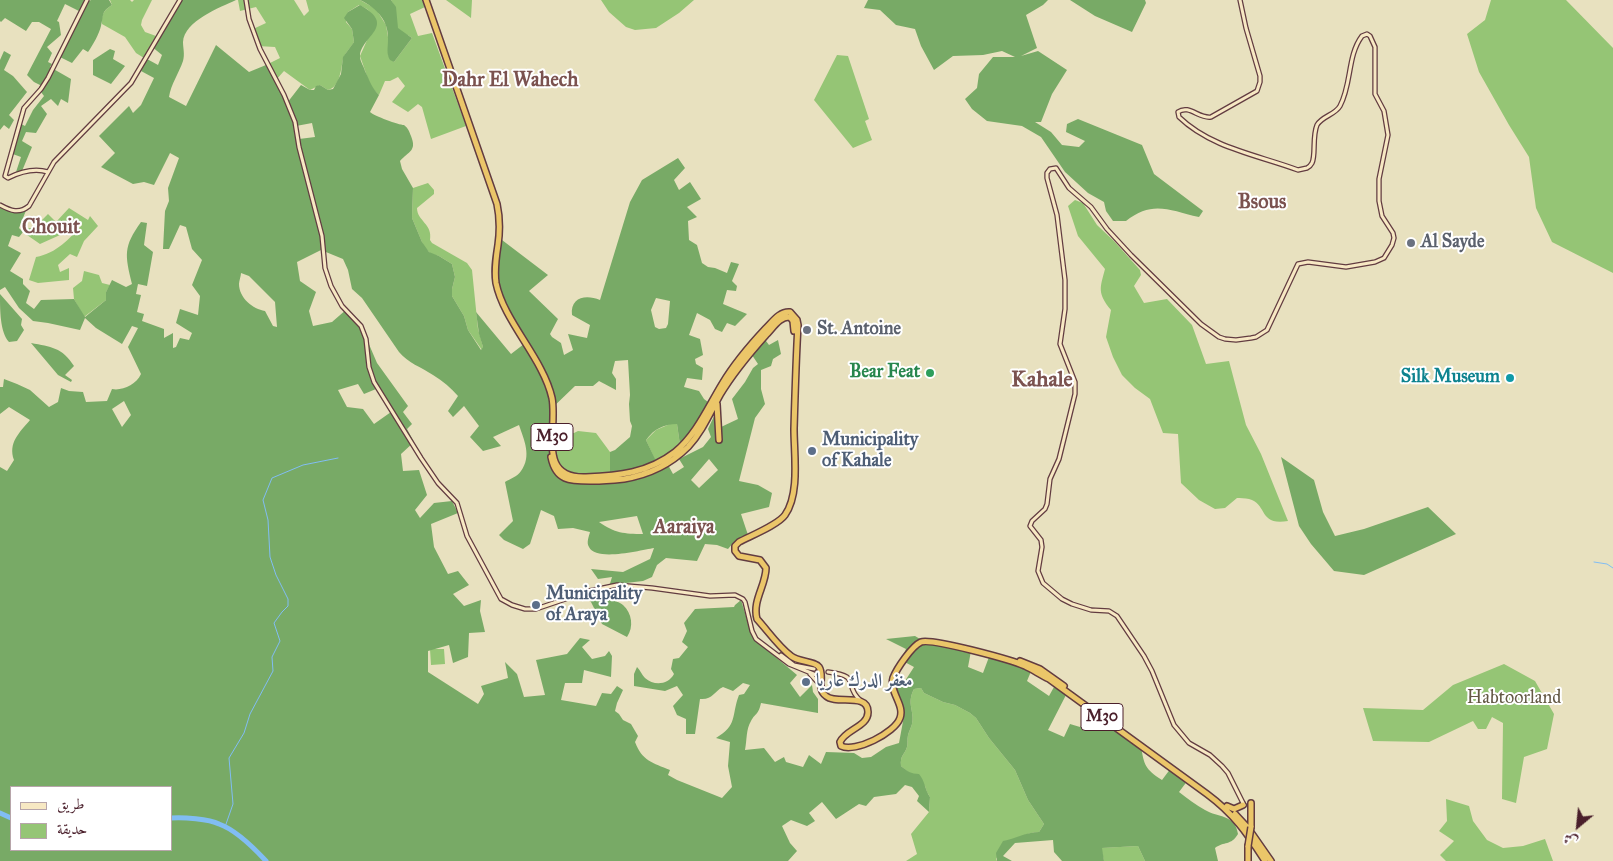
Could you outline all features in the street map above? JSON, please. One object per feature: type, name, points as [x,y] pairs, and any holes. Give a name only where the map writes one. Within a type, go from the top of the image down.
[{"type":"highway","name":"M30","points":[[424,0],[495,210],[498,226],[492,274],[495,290],[501,306],[541,377],[548,394],[550,452],[555,469],[562,477],[570,481],[607,481],[632,478],[656,469],[677,456],[691,443],[734,373],[755,347],[782,318],[787,316],[792,318],[794,323],[791,490],[786,508],[772,524]]},
{"type":"highway","name":"M30","points":[[424,0],[497,204],[500,222],[495,273],[500,295],[540,368],[552,397],[552,452],[559,469],[572,477],[612,476],[638,471],[666,458],[689,438],[727,376],[746,350],[782,313],[790,312],[795,317],[798,325],[795,370],[793,490],[785,515],[772,524]]},
{"type":"highway","points":[[714,408],[719,440],[717,402]]},
{"type":"highway","points":[[707,419],[715,419]]},
{"type":"highway","points":[[772,524],[739,542],[735,546],[735,552],[737,556],[760,560],[766,568],[756,605],[757,619],[791,656],[820,668],[821,686],[824,695],[829,698],[862,702],[868,709],[867,718],[864,722],[842,738],[840,743],[843,747],[852,747],[868,742],[888,733],[897,724],[901,717],[901,711],[894,690],[893,680],[907,655]]},
{"type":"highway","name":"M30","points":[[907,655],[916,642],[927,638],[1018,660],[1033,666],[1061,683],[1227,806],[1242,820],[1271,861]]},
{"type":"highway","name":"M30","points":[[907,655],[920,642],[934,642],[1011,662],[1034,670],[1075,697],[1223,806],[1244,829],[1266,861]]},
{"type":"highway","points":[[1248,861],[1251,827],[1250,803]]},
{"type":"highway","points":[[1227,806],[1234,809],[1243,806],[1242,820]]},
{"type":"main road","points":[[48,172],[39,170],[19,173],[8,178],[5,176],[24,108],[41,89],[87,0]]},
{"type":"main road","points":[[0,205],[14,211],[26,208],[31,204],[54,162],[131,83],[180,0]]},
{"type":"main road","points":[[246,0],[249,18],[260,49],[295,122],[299,147],[322,236],[325,268],[331,286],[342,306],[361,326],[366,339],[369,367],[374,382],[421,458],[457,504],[467,536],[501,599],[525,609],[536,609],[589,591],[617,585],[710,596],[738,596],[745,602],[756,638],[793,664],[814,669]]},
{"type":"main road","points":[[1240,0],[1260,76],[1257,90],[1211,117],[1204,117],[1188,109],[1180,110],[1178,112],[1179,117],[1196,131],[1247,154],[1298,170],[1307,168],[1313,161],[1317,125],[1339,107],[1347,90],[1357,44],[1362,36],[1370,36],[1375,47],[1375,94],[1384,111],[1388,135],[1379,179],[1379,201],[1382,216],[1393,232],[1392,245],[1384,258],[1376,262],[1346,267],[1308,262],[1298,264],[1273,320],[1266,330],[1256,337],[1225,339],[1201,324],[1131,255],[1107,229],[1091,207],[1068,188],[1056,168],[1052,167],[1047,173],[1047,178],[1057,215],[1066,301],[1060,344],[1075,382],[1075,394],[1059,459],[1050,479],[1047,504],[1030,526],[1041,540],[1042,547],[1038,571],[1043,583],[1062,599],[1072,604],[1091,610],[1110,611],[1117,616],[1152,671],[1174,724],[1190,742],[1222,766],[1228,773],[1244,805]]},
{"type":"main road","points":[[772,651],[789,666],[813,676],[821,686]]},
{"type":"main road","points":[[777,654],[791,666],[821,677]]},
{"type":"main road","points":[[828,672],[846,676],[851,682],[853,691],[862,702]]},
{"type":"main road","points":[[849,699],[853,691]]},
{"type":"green space","points":[[0,0],[85,0],[86,3],[91,0],[109,0],[112,5],[104,12],[99,32],[88,52],[83,49],[72,63],[58,56],[79,11],[65,4],[57,21],[59,22],[61,35],[47,47],[52,53],[48,62],[52,64],[50,67],[71,79],[68,103],[61,99],[58,106],[51,99],[41,106],[47,114],[36,133],[26,132],[22,141],[32,147],[22,171],[16,172],[21,157],[10,153],[21,124],[25,126],[33,110],[44,96],[41,92],[44,87],[34,82],[27,75],[51,29],[39,22],[32,22],[26,31],[5,18],[1,22]]},
{"type":"green space","points":[[110,0],[130,0],[132,2],[134,0],[152,0],[141,25],[145,32],[156,36],[144,58],[136,53],[125,37],[102,24],[104,13],[112,5]]},
{"type":"green space","points":[[178,0],[236,0],[196,21],[185,34],[183,61],[169,97],[186,106],[216,45],[249,72],[266,65],[287,103],[301,85],[310,90],[314,90],[316,86],[320,85],[328,90],[333,89],[341,74],[343,57],[354,42],[352,29],[344,18],[348,12],[360,5],[371,12],[376,19],[377,25],[362,49],[360,56],[371,84],[379,95],[370,112],[376,116],[404,125],[409,131],[413,141],[413,148],[400,161],[402,169],[413,188],[412,218],[422,242],[429,252],[452,264],[455,277],[452,296],[464,316],[468,330],[481,350],[483,347],[476,312],[511,354],[524,344],[494,286],[502,240],[548,275],[529,291],[558,319],[550,334],[561,343],[564,355],[573,350],[568,334],[587,338],[590,325],[572,315],[574,304],[584,297],[600,300],[630,202],[642,180],[678,158],[685,168],[674,180],[679,190],[690,182],[701,199],[687,207],[697,217],[688,221],[689,240],[697,245],[702,263],[708,267],[727,273],[731,262],[739,264],[732,281],[737,286],[736,291],[727,290],[723,304],[747,314],[735,326],[727,323],[722,332],[715,329],[710,320],[697,313],[689,335],[700,339],[703,355],[695,359],[696,364],[703,368],[702,380],[687,378],[684,387],[699,391],[708,402],[693,437],[667,463],[673,474],[684,467],[679,459],[703,447],[711,437],[708,429],[716,412],[721,427],[738,419],[732,399],[753,368],[758,364],[750,352],[763,337],[769,345],[778,340],[781,354],[773,359],[771,366],[761,370],[761,389],[765,404],[755,418],[739,481],[758,485],[772,493],[769,507],[741,514],[748,535],[733,543],[728,549],[717,545],[705,544],[697,561],[666,558],[657,565],[652,577],[643,581],[617,584],[607,598],[622,604],[626,608],[631,620],[631,629],[627,637],[602,624],[589,598],[597,590],[609,587],[612,577],[598,579],[591,569],[623,572],[650,559],[654,548],[630,553],[600,554],[589,547],[590,532],[573,528],[558,529],[554,516],[541,510],[530,544],[523,549],[504,540],[499,535],[513,521],[505,482],[520,473],[527,454],[519,425],[493,437],[501,446],[483,451],[470,437],[479,426],[464,406],[453,417],[448,411],[458,396],[450,387],[399,352],[362,298],[352,289],[348,270],[343,259],[321,250],[297,262],[300,281],[316,292],[309,311],[313,326],[332,322],[347,309],[362,328],[377,363],[408,406],[403,412],[412,424],[407,429],[414,442],[401,454],[403,471],[419,470],[427,495],[415,510],[420,518],[434,503],[452,501],[458,513],[431,524],[434,547],[448,574],[458,571],[469,585],[453,594],[464,606],[481,600],[480,611],[485,632],[469,633],[468,657],[453,663],[449,645],[428,651],[428,672],[478,704],[484,694],[481,686],[508,678],[505,662],[517,674],[524,697],[545,695],[536,660],[567,654],[580,638],[590,640],[582,647],[592,659],[605,656],[609,651],[612,656],[611,677],[584,670],[582,683],[565,683],[561,700],[596,706],[602,693],[611,694],[617,686],[623,690],[615,711],[623,720],[631,724],[638,736],[635,742],[641,753],[653,763],[670,770],[668,775],[677,780],[722,798],[732,787],[728,766],[730,742],[716,738],[728,729],[733,720],[739,695],[744,694],[750,685],[743,683],[733,691],[723,687],[710,697],[700,699],[695,734],[686,734],[686,719],[677,715],[673,706],[683,695],[677,686],[665,691],[634,686],[634,674],[637,667],[645,678],[652,682],[661,683],[671,678],[674,674],[671,669],[673,659],[679,658],[688,647],[682,642],[687,631],[684,623],[695,609],[734,607],[741,600],[750,629],[759,643],[797,675],[790,683],[800,697],[812,685],[813,692],[818,699],[818,713],[761,703],[758,712],[749,724],[745,750],[764,748],[775,762],[784,757],[786,762],[803,767],[809,755],[821,764],[826,752],[854,753],[862,758],[871,757],[886,747],[899,743],[904,716],[894,689],[897,683],[903,684],[914,667],[901,660],[906,649],[886,639],[915,636],[920,639],[971,651],[968,667],[983,673],[989,657],[1032,669],[1027,681],[1049,696],[1054,687],[1066,695],[1048,730],[1064,737],[1070,724],[1080,727],[1090,712],[1141,746],[1146,766],[1156,776],[1162,780],[1171,768],[1188,780],[1179,792],[1210,813],[1230,820],[1236,828],[1238,834],[1233,840],[1215,848],[1218,861],[1145,861],[1138,846],[1102,848],[1104,861],[1062,861],[1054,852],[1053,840],[1015,843],[1003,856],[1012,861],[997,861],[996,853],[1003,841],[1039,832],[1044,824],[1028,800],[1015,770],[989,738],[976,718],[955,705],[943,702],[924,693],[921,688],[914,689],[912,694],[913,719],[901,766],[909,772],[919,774],[921,777],[930,797],[929,812],[917,801],[919,796],[912,787],[905,785],[896,794],[874,797],[866,806],[859,804],[836,819],[822,802],[809,813],[815,821],[807,826],[791,820],[782,826],[790,843],[797,851],[788,861],[0,861],[0,467],[7,471],[14,460],[12,448],[16,438],[30,420],[9,407],[0,414],[0,387],[3,387],[4,379],[17,384],[30,390],[49,407],[58,402],[61,388],[69,391],[83,392],[86,402],[107,401],[112,389],[128,386],[136,381],[141,374],[128,347],[138,328],[132,326],[122,344],[96,328],[85,318],[80,330],[33,321],[19,308],[5,287],[0,290],[0,205],[15,211],[27,208],[19,228],[23,232],[19,237],[12,235],[8,246],[21,253],[10,271],[23,279],[23,284],[30,291],[26,303],[34,309],[41,300],[74,299],[85,317],[106,300],[106,292],[112,280],[126,287],[132,284],[127,258],[128,245],[141,222],[147,223],[144,245],[153,252],[147,286],[138,284],[136,294],[141,295],[137,312],[144,314],[142,321],[164,329],[164,338],[173,333],[173,348],[176,347],[180,338],[189,340],[192,333],[176,323],[180,309],[198,315],[200,296],[192,285],[202,260],[192,249],[186,227],[180,225],[169,249],[163,249],[165,211],[169,201],[168,188],[179,158],[170,153],[154,185],[144,182],[133,184],[101,167],[115,153],[99,136],[129,106],[133,113],[141,105],[154,78],[141,71],[147,59],[158,65],[162,55],[151,46]],"holes":[[[312,123],[315,137],[299,139],[296,126]],[[241,273],[249,276],[275,302],[277,327],[273,326],[265,311],[256,308],[241,294],[239,283]],[[656,298],[670,301],[666,328],[659,329],[655,327],[651,310]],[[628,360],[630,421],[632,426],[630,437],[610,452],[610,477],[571,479],[562,469],[555,455],[560,432],[549,411],[575,386],[593,386],[599,381],[616,390],[616,379],[612,373],[615,361]],[[358,384],[364,394],[376,389],[391,412],[374,424],[363,409],[347,407],[338,390]],[[124,401],[131,415],[122,427],[112,409]],[[677,424],[680,445],[657,463],[646,440],[656,430],[668,425]],[[709,459],[718,470],[699,488],[691,480]],[[637,516],[643,534],[615,531],[599,522]]]},
{"type":"green space","points":[[238,0],[294,0],[304,16],[309,11],[306,0],[360,0],[376,9],[386,25],[388,55],[394,62],[412,38],[398,29],[396,12],[391,0],[422,0],[425,7],[410,14],[418,36],[432,33],[466,126],[431,139],[422,107],[418,104],[408,112],[392,102],[405,86],[398,77],[385,81],[379,95],[371,87],[360,56],[376,20],[367,9],[359,5],[348,12],[346,22],[352,29],[354,42],[343,59],[335,85],[328,90],[320,85],[310,90],[284,71],[275,81],[266,65],[280,58],[275,47],[257,46],[251,30],[266,23],[256,7],[240,11]]},
{"type":"green space","points":[[360,0],[391,0],[396,7],[398,28],[412,38],[394,62],[390,60],[388,55],[388,33],[384,21],[377,11]]},
{"type":"green space","points":[[446,0],[472,0],[471,18]]},
{"type":"green space","points":[[601,0],[694,0],[679,13],[656,28],[635,30],[626,27],[609,12]]},
{"type":"green space","points":[[868,0],[1048,0],[1026,15],[1037,48],[1021,56],[1038,51],[1067,70],[1052,94],[1041,122],[1035,122],[1051,132],[1062,145],[1079,147],[1085,141],[1066,132],[1067,124],[1078,119],[1142,145],[1154,174],[1203,211],[1199,217],[1161,208],[1144,211],[1126,221],[1113,221],[1106,211],[1104,202],[1088,193],[1065,172],[1041,137],[1022,126],[987,121],[972,109],[965,99],[977,88],[979,74],[993,57],[1015,57],[1002,51],[983,55],[953,56],[934,70],[921,46],[915,29],[896,25],[880,10],[864,8]]},
{"type":"green space","points":[[1070,0],[1145,0],[1146,3],[1132,32],[1095,16]]},
{"type":"green space","points":[[1491,0],[1566,0],[1613,48],[1613,273],[1552,242],[1536,208],[1529,157],[1479,72],[1467,34],[1485,20]]},
{"type":"green space","points":[[110,49],[115,51],[113,59],[125,66],[111,84],[93,75],[93,60]]},
{"type":"green space","points":[[4,51],[11,55],[4,70],[13,76],[27,92],[9,115],[14,120],[9,129],[4,125],[0,130],[0,60]]},
{"type":"green space","points":[[837,55],[848,56],[869,119],[865,121],[872,140],[853,148],[814,100]]},
{"type":"green space","points":[[428,183],[434,190],[434,194],[417,208],[419,216],[429,230],[432,243],[467,263],[472,270],[482,350],[468,330],[464,316],[452,296],[455,277],[452,264],[439,256],[431,254],[424,247],[412,218],[413,188]]},
{"type":"green space","points":[[1075,200],[1083,203],[1097,225],[1140,270],[1141,275],[1134,286],[1144,303],[1167,299],[1192,325],[1206,364],[1229,361],[1246,425],[1261,454],[1288,521],[1278,522],[1267,518],[1259,505],[1247,499],[1237,498],[1225,508],[1215,509],[1199,500],[1181,483],[1178,434],[1163,433],[1150,399],[1122,375],[1113,357],[1106,337],[1111,310],[1103,299],[1101,290],[1105,269],[1078,236],[1068,206]]},
{"type":"green space","points":[[69,208],[88,220],[90,216],[98,226],[84,241],[77,257],[70,254],[58,265],[60,272],[69,268],[69,280],[38,283],[29,280],[36,257],[56,249],[82,225],[77,221],[60,235],[40,244],[27,235],[28,228],[34,228],[48,214],[56,222]]},
{"type":"green space","points":[[84,271],[99,275],[102,283],[110,285],[106,292],[106,300],[84,317],[74,299],[73,288],[82,281]]},
{"type":"green space","points":[[0,294],[22,319],[21,325],[24,330],[17,341],[9,342],[4,333],[1,320]]},
{"type":"green space","points":[[31,343],[56,349],[65,355],[74,366],[65,375],[72,380],[71,382],[58,375]]},
{"type":"green space","points":[[670,424],[677,424],[680,445],[657,464],[646,440],[656,430]]},
{"type":"green space","points":[[578,431],[596,433],[610,452],[611,477],[567,476],[559,464],[556,455],[560,432],[574,433]]},
{"type":"green space","points":[[1281,457],[1314,480],[1323,512],[1335,536],[1364,529],[1428,507],[1456,534],[1364,575],[1334,571],[1311,544],[1299,526]]},
{"type":"green space","points":[[430,649],[444,649],[445,664],[431,665]]},
{"type":"green space","name":"Habtoorland","points":[[1504,664],[1535,681],[1554,714],[1547,749],[1524,757],[1516,803],[1502,799],[1503,723],[1492,717],[1486,729],[1478,729],[1473,721],[1429,742],[1373,741],[1363,708],[1423,710],[1453,685]]},
{"type":"green space","points":[[921,688],[924,693],[943,702],[955,705],[976,718],[989,738],[1015,770],[1028,800],[1044,824],[1039,832],[1006,841],[996,859],[997,861],[906,861],[917,854],[911,834],[929,812],[930,797],[925,786],[901,766],[913,719],[912,694],[914,689]]},
{"type":"green space","points":[[1446,799],[1469,806],[1473,821],[1487,840],[1503,848],[1523,846],[1545,839],[1553,861],[1446,861],[1440,855],[1454,841],[1439,831],[1447,821]]},
{"type":"green space","points":[[1138,846],[1145,861],[1104,861],[1101,848]]},
{"type":"waterway","points":[[225,827],[233,804],[229,758],[244,733],[250,714],[273,671],[272,657],[280,641],[274,623],[288,606],[288,599],[276,575],[270,557],[268,520],[263,500],[272,478],[303,465],[338,458]]},
{"type":"waterway","points":[[1594,562],[1607,564],[1613,568]]},
{"type":"waterway","points":[[0,813],[10,818]]},
{"type":"waterway","points":[[172,818],[189,818],[215,822],[232,830],[266,861]]},
{"type":"place","name":"Al Sayde","points":[[1411,243]]},
{"type":"place","name":"St. Antoine","points":[[807,330]]},
{"type":"place","name":"Bear Feat","points":[[930,373]]},
{"type":"place","name":"Silk Museum","points":[[1510,378]]},
{"type":"place","name":"Municipality of Kahale","points":[[812,451]]},
{"type":"place","name":"Municipality of Araya","points":[[536,605]]},
{"type":"place","name":"مغفر الدرك عاريا","points":[[806,682]]},
{"type":"district","name":"Dahr El Wahech","points":[[510,81]]},
{"type":"district","name":"Bsous","points":[[1262,203]]},
{"type":"district","name":"Chouit","points":[[51,228]]},
{"type":"district","name":"Kahale","points":[[1042,381]]},
{"type":"district","name":"Aaraiya","points":[[684,528]]}]
